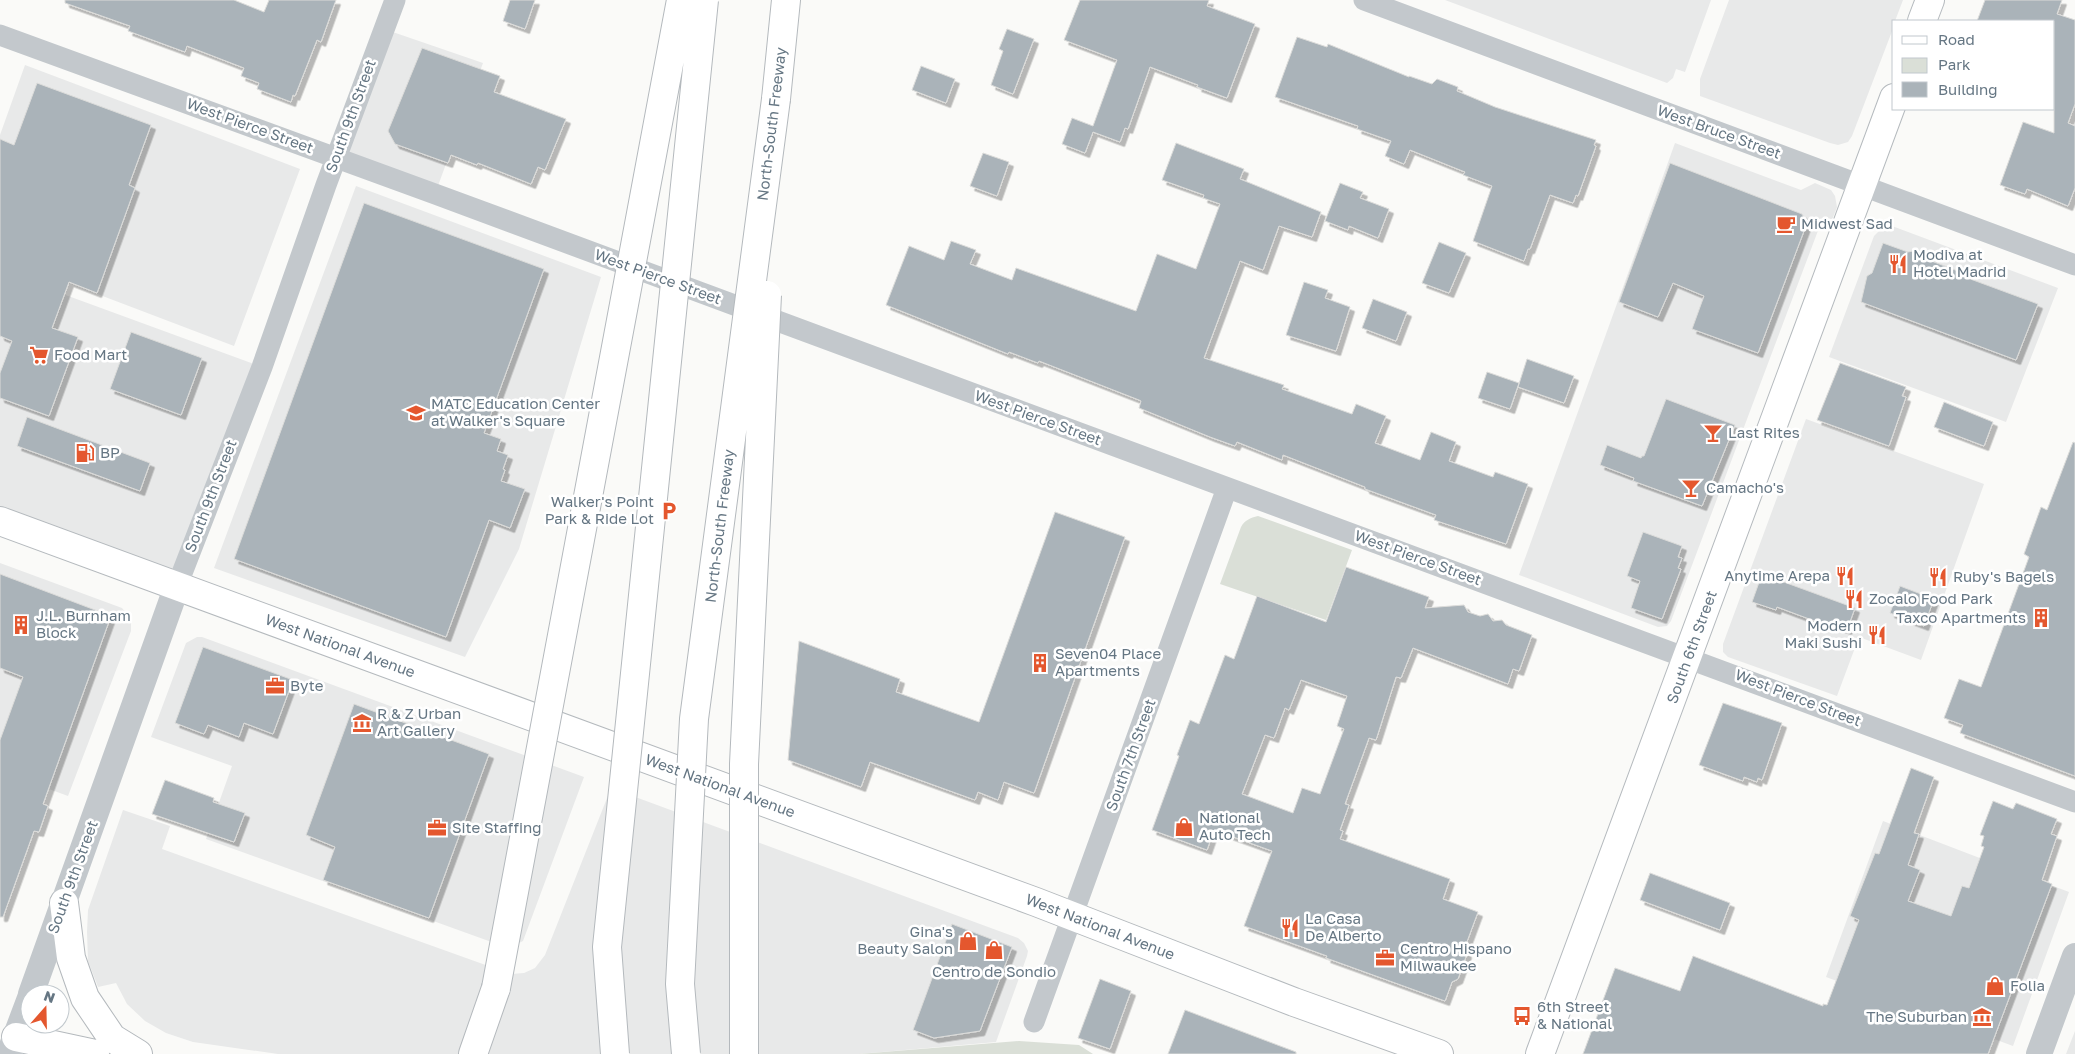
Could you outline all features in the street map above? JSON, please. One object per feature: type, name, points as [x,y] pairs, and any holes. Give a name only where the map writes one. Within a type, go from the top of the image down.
[{"type":"main road","points":[[484,1054],[681,0]]},
{"type":"main road","points":[[616,1054],[607,947],[704,0]]},
{"type":"main road","name":"North-South Freeway","points":[[686,1054],[680,984],[694,719],[776,99],[786,0]]},
{"type":"main road","points":[[1922,20],[1930,0]]},
{"type":"main road","points":[[744,1054],[744,764],[776,99]]},
{"type":"main road","name":"South 6th Street","points":[[1540,1054],[1892,103]]},
{"type":"main road","name":"West National Avenue","points":[[0,521],[1073,916],[1294,1002],[1439,1054]]},
{"type":"main road","points":[[64,903],[71,958],[84,998],[112,1038],[138,1054]]},
{"type":"main road","points":[[473,1054],[496,988]]},
{"type":"main road","points":[[8,1041],[52,1054]]},
{"type":"main road","points":[[8,1041],[95,1054]]},
{"type":"street","name":"South 9th Street","points":[[35,984],[177,586],[262,366],[395,0]]},
{"type":"street","name":"West Bruce Street","points":[[1364,0],[2075,265]]},
{"type":"street","name":"West Pierce Street","points":[[0,35],[2075,802]]},
{"type":"street","name":"South 7th Street","points":[[1034,1022],[1227,488]]},
{"type":"street","points":[[2039,1054],[2075,956]]},
{"type":"street","name":"South 9th Street","points":[[8,1041],[20,1018]]},
{"type":"shaded area","points":[[1445,0],[1711,0],[1685,72],[1676,69],[1673,78],[1667,83]]},
{"type":"shaded area","points":[[1729,0],[1903,0],[1895,20],[1892,20],[1892,31],[1852,136],[1848,142],[1838,145],[1830,143],[1700,96],[1700,79]]},
{"type":"shaded area","points":[[384,29],[483,63],[435,194],[336,158]]},
{"type":"shaded area","points":[[25,65],[300,169],[234,346],[0,257],[0,135]]},
{"type":"shaded area","points":[[1675,143],[1801,190],[1815,183],[1831,190],[1835,196],[1837,207],[1832,220],[1819,228],[1671,621],[1667,626],[1658,627],[1519,575]]},
{"type":"shaded area","name":"MATC Education Center at Walker's Square","points":[[356,186],[601,277],[519,549],[465,657],[214,568]]},
{"type":"shaded area","points":[[1892,226],[2058,288],[2006,422],[1829,357],[1874,236],[1882,228]]},
{"type":"shaded area","points":[[0,271],[262,367],[177,586],[0,521]]},
{"type":"shaded area","points":[[1806,419],[1984,484],[1921,660],[1859,637],[1837,696],[1728,657],[1723,652],[1723,644]]},
{"type":"shaded area","points":[[0,563],[122,608],[131,619],[131,631],[68,796],[0,771]]},
{"type":"shaded area","points":[[197,637],[202,637],[584,777],[523,941],[513,946],[497,944],[206,839],[232,766],[151,737],[186,643]]},
{"type":"shaded area","points":[[611,788],[1018,938],[1024,943],[1028,951],[1027,956],[996,1042],[859,1054],[278,1054],[193,1042],[166,1033],[145,1021],[127,1004],[116,983],[98,987],[88,961],[88,910],[123,810],[170,826],[162,849],[511,974],[524,973],[535,968],[545,955]]},
{"type":"shaded area","points":[[1883,821],[2069,892],[2013,1046],[1826,977]]},
{"type":"shaded area","points":[[2075,1031],[2075,1054],[2066,1054]]},
{"type":"green space","points":[[1258,516],[1352,550],[1326,620],[1220,584],[1241,527],[1248,520]]},
{"type":"green space","points":[[1019,1041],[1079,1045],[1093,1054],[859,1054]]},
{"type":"building","points":[[65,0],[234,0],[264,12],[269,0],[336,0],[321,42],[317,40],[291,102],[257,89],[259,83],[241,76],[244,68],[187,46],[185,52],[128,31],[130,26],[65,3]]},
{"type":"building","points":[[510,0],[535,0],[525,29],[503,21]]},
{"type":"building","points":[[1080,0],[1209,0],[1207,6],[1255,24],[1227,98],[1150,67],[1128,129],[1125,128],[1120,142],[1093,132],[1085,153],[1062,144],[1072,118],[1093,126],[1117,60],[1064,40]]},
{"type":"building","points":[[1985,0],[2062,0],[2057,14],[2075,20],[2075,104],[2068,123],[2075,126],[2075,188],[2068,206],[2027,189],[2025,194],[2000,185],[2023,122],[2054,133],[2055,20],[1977,20]]},
{"type":"building","points":[[1007,29],[1034,39],[1013,94],[991,85],[1003,51],[999,49]]},
{"type":"building","points":[[1297,37],[1327,47],[1328,44],[1409,77],[1432,84],[1437,79],[1458,87],[1457,91],[1495,107],[1596,140],[1594,145],[1596,146],[1578,196],[1576,195],[1573,203],[1550,195],[1524,261],[1473,241],[1492,186],[1463,175],[1465,172],[1410,150],[1404,164],[1385,156],[1391,141],[1357,129],[1358,126],[1275,97]]},
{"type":"building","points":[[422,48],[500,76],[494,92],[566,119],[545,170],[538,167],[531,184],[478,163],[477,165],[451,155],[448,163],[395,144],[388,131]]},
{"type":"building","points":[[921,66],[955,79],[946,103],[912,90]]},
{"type":"building","points":[[37,83],[151,125],[129,185],[135,188],[97,293],[69,282],[52,328],[78,337],[49,416],[0,398],[0,373],[12,341],[0,336],[0,139],[14,145]]},
{"type":"building","points":[[1176,143],[1244,169],[1240,179],[1321,212],[1312,237],[1279,226],[1263,270],[1240,261],[1204,358],[1284,385],[1282,389],[1352,414],[1356,404],[1386,416],[1375,443],[1420,460],[1431,432],[1456,442],[1449,461],[1493,477],[1495,472],[1528,484],[1506,544],[1434,520],[1436,515],[1365,489],[1365,487],[1283,455],[1282,460],[1237,442],[1235,446],[1210,437],[1139,408],[1141,401],[1139,400],[1039,361],[1038,363],[1009,352],[1008,354],[886,305],[909,246],[944,260],[951,241],[976,250],[970,264],[1012,280],[1016,268],[1136,311],[1157,254],[1196,269],[1220,204],[1203,198],[1204,195],[1162,180]]},
{"type":"building","points":[[983,153],[1009,162],[997,196],[970,186]]},
{"type":"building","points":[[1670,163],[1802,214],[1807,223],[1758,353],[1692,329],[1704,296],[1673,283],[1658,317],[1619,302]]},
{"type":"building","points":[[1340,183],[1363,192],[1360,198],[1389,209],[1378,238],[1349,226],[1348,230],[1325,221]]},
{"type":"building","name":"MATC Education Center at Walker's Square","points":[[364,203],[544,269],[484,433],[501,439],[497,451],[508,455],[501,481],[525,489],[510,528],[489,520],[446,637],[234,559]]},
{"type":"building","points":[[1439,242],[1466,253],[1449,293],[1422,283]]},
{"type":"building","points":[[1883,243],[1908,252],[1913,251],[1923,255],[1926,259],[1966,274],[1965,277],[2038,304],[2016,360],[1861,302],[1867,276],[1872,273]]},
{"type":"building","points":[[1304,282],[1328,290],[1325,298],[1350,307],[1336,351],[1286,335]]},
{"type":"building","points":[[1373,299],[1407,312],[1396,341],[1362,328]]},
{"type":"building","points":[[131,332],[202,358],[181,415],[110,389]]},
{"type":"building","points":[[1527,359],[1574,376],[1564,403],[1518,387]]},
{"type":"building","points":[[1840,363],[1906,387],[1902,396],[1906,397],[1889,446],[1817,420]]},
{"type":"building","points":[[1487,372],[1519,383],[1510,409],[1478,398]]},
{"type":"building","points":[[1666,399],[1735,425],[1702,506],[1633,481],[1634,478],[1600,465],[1607,445],[1641,458],[1644,456]]},
{"type":"building","points":[[1944,402],[1993,422],[1984,446],[1934,427]]},
{"type":"building","points":[[27,417],[150,463],[140,491],[17,446]]},
{"type":"building","name":"Taxco Apartments","points":[[2073,442],[2075,443],[2075,776],[1960,733],[1963,725],[1944,718],[1959,679],[1981,687],[2029,557],[2024,554],[2041,507],[2047,510]]},
{"type":"building","name":"Seven04 Place Apartments","points":[[1055,512],[1125,537],[1034,793],[1004,782],[998,800],[978,792],[975,800],[870,762],[861,787],[788,760],[799,641],[900,679],[896,692],[979,722]]},
{"type":"building","points":[[1643,532],[1682,546],[1678,557],[1682,558],[1678,568],[1681,569],[1662,619],[1631,608],[1640,581],[1627,576]]},
{"type":"building","points":[[1346,567],[1429,597],[1425,608],[1464,605],[1468,612],[1480,616],[1488,614],[1493,621],[1502,620],[1506,625],[1532,635],[1519,671],[1513,669],[1508,684],[1413,648],[1401,678],[1396,677],[1376,740],[1369,738],[1345,804],[1349,805],[1340,830],[1343,831],[1340,839],[1450,879],[1443,899],[1478,912],[1465,947],[1467,954],[1458,979],[1452,982],[1445,1001],[1244,926],[1272,851],[1214,830],[1207,850],[1152,830],[1190,720],[1199,724],[1225,655],[1234,659],[1257,596],[1326,622]],"holes":[[[1301,680],[1347,696],[1337,726],[1344,729],[1320,794],[1302,788],[1293,813],[1242,794],[1265,735],[1274,738],[1285,708],[1289,710]]]},
{"type":"building","points":[[0,574],[111,616],[43,804],[48,806],[39,832],[34,831],[3,917],[0,917],[0,740],[23,677],[0,668]]},
{"type":"building","points":[[1762,574],[1855,608],[1847,630],[1829,624],[1828,626],[1777,607],[1776,610],[1752,602]]},
{"type":"building","points":[[1900,586],[1934,599],[1924,626],[1890,613]]},
{"type":"building","points":[[203,647],[293,680],[273,734],[244,723],[239,737],[208,725],[204,734],[175,723]]},
{"type":"building","points":[[1723,703],[1782,723],[1762,780],[1758,778],[1757,782],[1744,777],[1743,781],[1699,765]]},
{"type":"building","points":[[354,704],[489,754],[429,918],[323,880],[335,847],[306,835]]},
{"type":"building","points":[[1911,768],[1934,777],[1914,833],[1919,834],[1908,865],[1920,870],[1908,901],[1951,916],[1962,886],[1969,888],[1984,847],[1981,846],[1984,836],[1980,835],[1993,801],[2013,809],[2016,803],[2057,819],[2051,834],[2057,836],[2042,880],[2052,884],[1988,1054],[1583,1054],[1615,968],[1680,991],[1693,956],[1823,1006],[1823,1004],[1827,1005],[1859,920],[1850,916],[1875,853],[1879,854]]},
{"type":"building","points":[[165,780],[214,798],[213,802],[245,813],[234,842],[152,814]]},
{"type":"building","points":[[1650,873],[1730,903],[1720,930],[1640,900]]},
{"type":"building","points":[[952,924],[1012,947],[980,1031],[934,1038],[913,1030]]},
{"type":"building","points":[[1100,979],[1131,991],[1110,1049],[1078,1038]]},
{"type":"building","points":[[1185,1010],[1296,1052],[1296,1054],[1168,1054]]},
{"type":"place","name":"Midwest Sad","points":[[1786,224]]},
{"type":"place","name":"Modiva at Hotel Madrid","points":[[1898,264]]},
{"type":"place","name":"Food Mart","points":[[39,355]]},
{"type":"place","name":"MATC Education Center at Walker's Square","points":[[416,413]]},
{"type":"place","name":"Last Rites","points":[[1713,433]]},
{"type":"place","name":"BP","points":[[85,453]]},
{"type":"place","name":"Camacho's","points":[[1691,488]]},
{"type":"place","name":"Walker's Point Park & Ride Lot","points":[[669,511]]},
{"type":"place","name":"Anytime Arepa","points":[[1845,576]]},
{"type":"place","name":"Ruby's Bagels","points":[[1938,577]]},
{"type":"place","name":"Zocalo Food Park","points":[[1854,599]]},
{"type":"place","name":"Taxco Apartments","points":[[2041,618]]},
{"type":"place","name":"J.L. Burnham Block","points":[[21,625]]},
{"type":"place","name":"Modern Maki Sushi","points":[[1877,635]]},
{"type":"place","name":"Seven04 Place Apartments","points":[[1040,663]]},
{"type":"place","name":"Byte","points":[[275,686]]},
{"type":"place","name":"R & Z Urban Art Gallery","points":[[362,723]]},
{"type":"place","name":"National Auto Tech","points":[[1184,827]]},
{"type":"place","name":"Site Staffing","points":[[437,828]]},
{"type":"place","name":"La Casa De Alberto","points":[[1290,928]]},
{"type":"place","name":"Gina's Beauty Salon","points":[[968,941]]},
{"type":"place","name":"Centro de Sondio","points":[[994,950]]},
{"type":"place","name":"Centro Hispano Milwaukee","points":[[1385,958]]},
{"type":"place","name":"Folia","points":[[1995,986]]},
{"type":"place","name":"6th Street & National","points":[[1522,1016]]},
{"type":"place","name":"The Suburban","points":[[1982,1017]]}]
